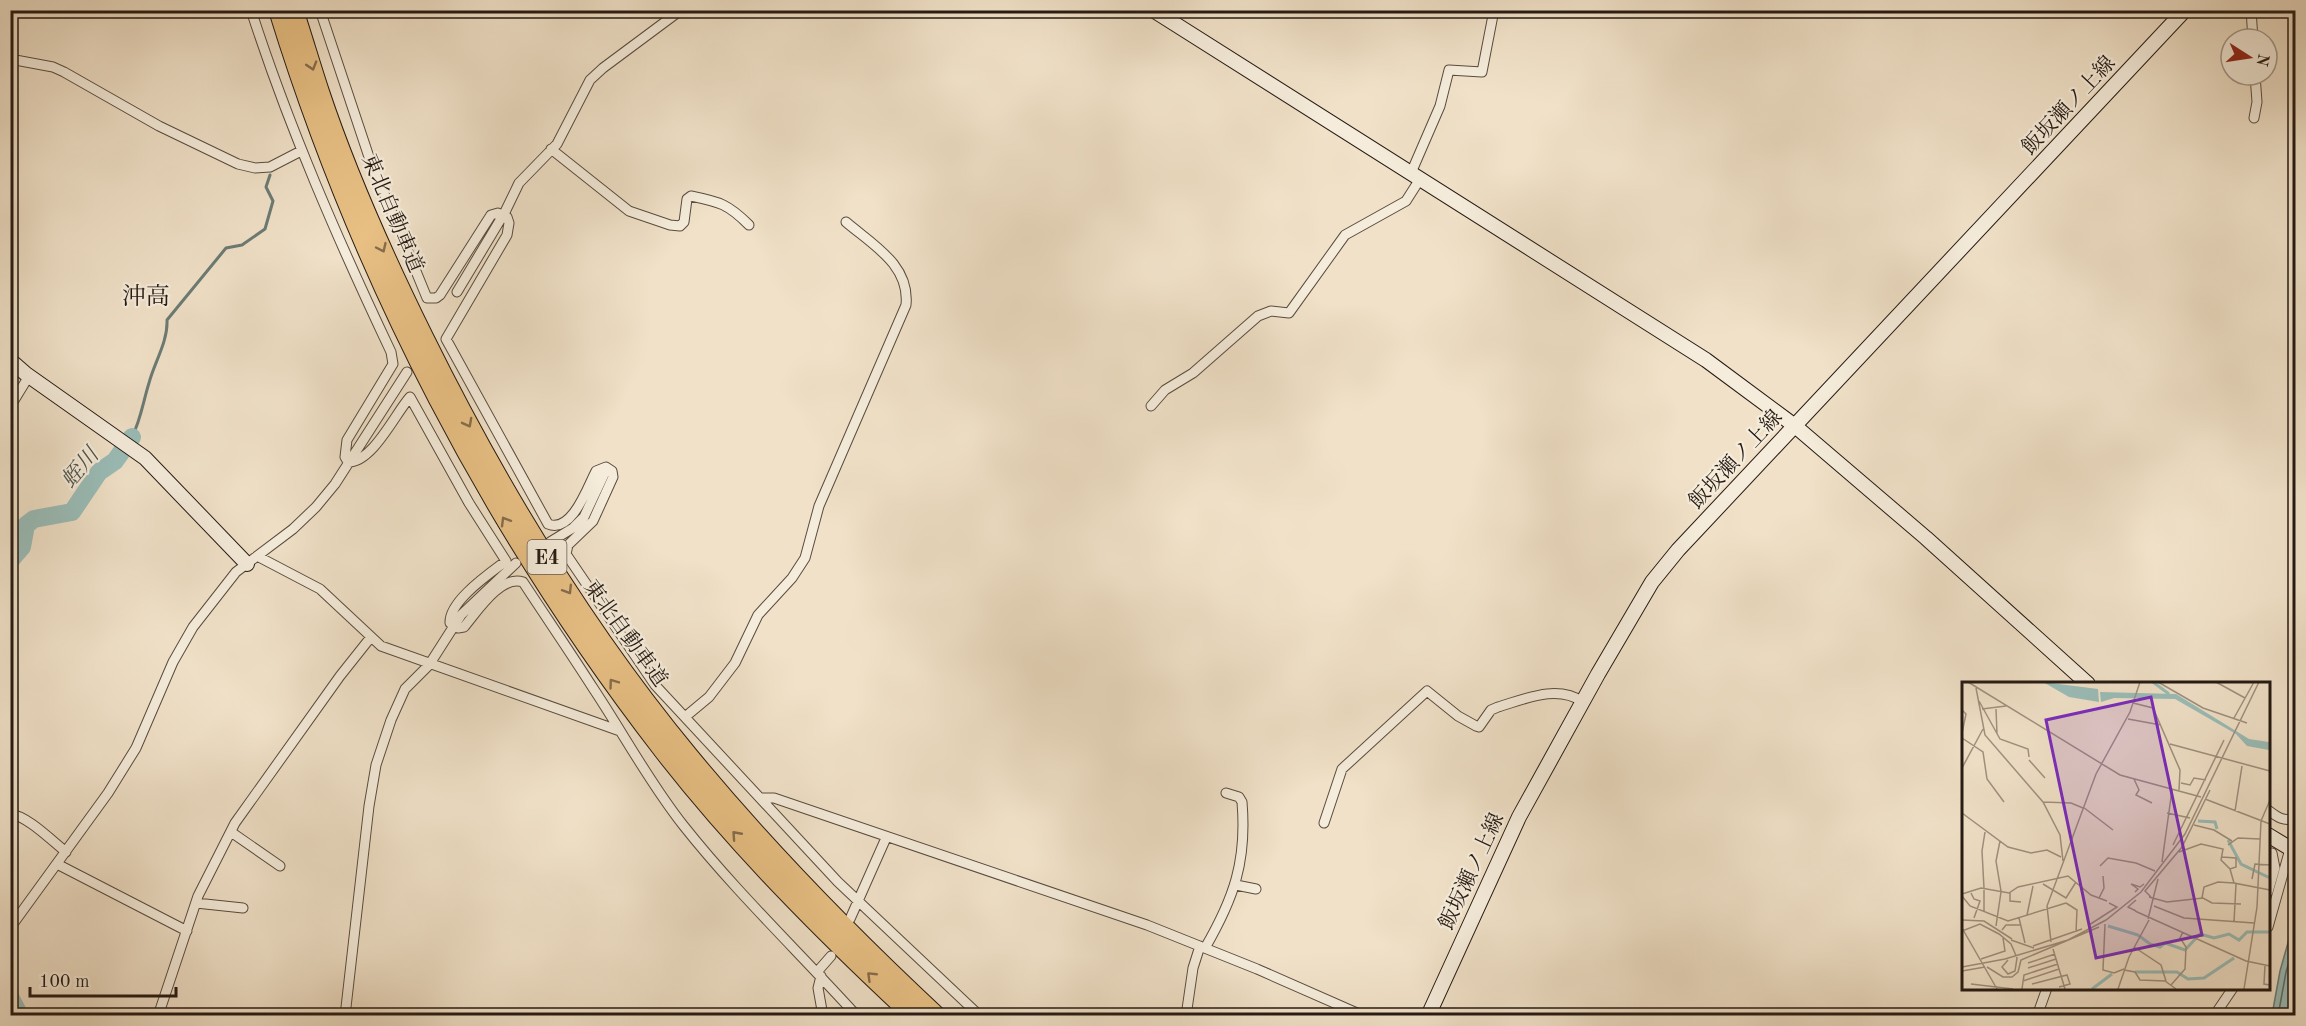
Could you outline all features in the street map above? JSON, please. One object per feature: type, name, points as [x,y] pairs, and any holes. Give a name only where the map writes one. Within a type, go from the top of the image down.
[{"type":"highway","name":"東北自動車道","points":[[278,10],[329,156],[394,311],[459,441],[521,547],[613,683],[665,753],[773,876],[913,1016]]},
{"type":"highway","name":"東北自動車道","points":[[294,10],[320,92],[342,150],[378,238],[409,305],[500,480],[577,604],[688,755],[761,839],[823,905],[937,1016]]},
{"type":"street","points":[[251,10],[301,151],[339,243],[391,352],[393,364],[347,440],[345,457],[348,462]]},
{"type":"street","points":[[320,10],[369,157],[427,298],[436,298],[440,295],[491,215],[493,213],[503,214],[507,217],[509,224],[507,235],[447,334],[446,341],[548,524],[556,525],[571,516],[587,491],[596,471],[600,468],[612,471],[612,477],[596,516],[589,526],[568,545],[566,554],[656,684],[685,717],[859,902],[980,1016]]},
{"type":"street","points":[[457,291],[519,183],[564,132],[590,80],[681,10]]},
{"type":"street","points":[[1153,10],[1706,360],[1795,426],[1926,538],[2086,682]]},
{"type":"street","points":[[1152,406],[1165,390],[1193,373],[1258,316],[1271,312],[1289,313],[1345,235],[1406,201],[1440,106],[1449,70],[1482,72],[1494,10]]},
{"type":"street","name":"飯坂瀬ノ上線","points":[[1428,1016],[1519,817],[1652,582],[1678,549],[2186,10]]},
{"type":"street","points":[[2251,10],[2252,27]]},
{"type":"street","points":[[10,59],[53,67],[64,72],[159,126],[238,164],[255,168],[270,166],[301,151]]},
{"type":"street","points":[[2254,118],[2257,103],[2256,87]]},
{"type":"street","points":[[551,149],[629,211],[670,225],[680,226],[684,222],[687,199],[691,195],[724,204],[749,225]]},
{"type":"street","points":[[685,717],[710,696],[735,663],[758,615],[792,578],[805,558],[814,520],[826,489],[903,312],[906,290],[898,267],[846,222]]},
{"type":"street","points":[[10,360],[145,458],[252,560],[268,563],[320,589],[381,646],[429,665],[620,731]]},
{"type":"street","points":[[10,928],[108,793],[136,748],[173,662],[193,627],[236,572],[293,529],[316,507],[407,372]]},
{"type":"street","points":[[10,407],[29,376]]},
{"type":"street","points":[[348,462],[360,460],[371,450],[410,397],[464,493],[506,561],[480,580],[458,603],[450,616],[450,623],[454,627],[464,627],[482,603],[507,582],[516,579],[522,582],[681,823],[754,908],[857,1016]]},
{"type":"street","points":[[550,542],[573,528],[584,516],[607,468]]},
{"type":"street","points":[[345,1016],[361,856],[376,765],[399,699],[405,689],[429,665],[454,627],[475,601],[516,563]]},
{"type":"street","points":[[158,1016],[196,903],[231,832],[370,637]]},
{"type":"street","points":[[1324,823],[1342,769],[1427,691],[1458,716],[1479,727],[1491,710],[1550,692],[1576,697],[1583,702]]},
{"type":"street","points":[[1186,1016],[1193,968],[1236,885],[1243,841],[1242,802],[1239,796],[1226,793]]},
{"type":"street","points":[[761,798],[774,798],[1147,925],[1364,1016]]},
{"type":"street","points":[[2270,811],[2281,819],[2295,817]]},
{"type":"street","points":[[10,814],[38,829],[66,852]]},
{"type":"street","points":[[231,832],[280,866]]},
{"type":"street","points":[[2270,837],[2291,854]]},
{"type":"street","points":[[850,919],[886,838]]},
{"type":"street","points":[[2270,885],[2275,868],[2270,852],[2291,854]]},
{"type":"street","points":[[2270,921],[2291,854]]},
{"type":"street","points":[[57,864],[187,931]]},
{"type":"street","points":[[1236,885],[1256,889]]},
{"type":"street","points":[[196,903],[243,908]]},
{"type":"street","points":[[823,1016],[818,988],[819,974],[831,956]]},
{"type":"street","points":[[2037,1016],[2046,990]]},
{"type":"street","points":[[2214,1016],[2232,990]]},
{"type":"water","points":[[2295,918],[2295,1015],[2272,1015],[2280,971]]},
{"type":"waterway","points":[[132,437],[163,344],[167,320],[226,248],[242,245],[265,229],[273,201],[266,187],[270,175]]},
{"type":"waterway","name":"蛭川","points":[[10,561],[22,547],[26,525],[34,519],[72,512],[99,472],[115,461],[132,437]]},
{"type":"waterway","name":"蛭川","points":[[10,997],[18,1016]]},
{"type":"district","name":"沖高","points":[[146,296]]}]
